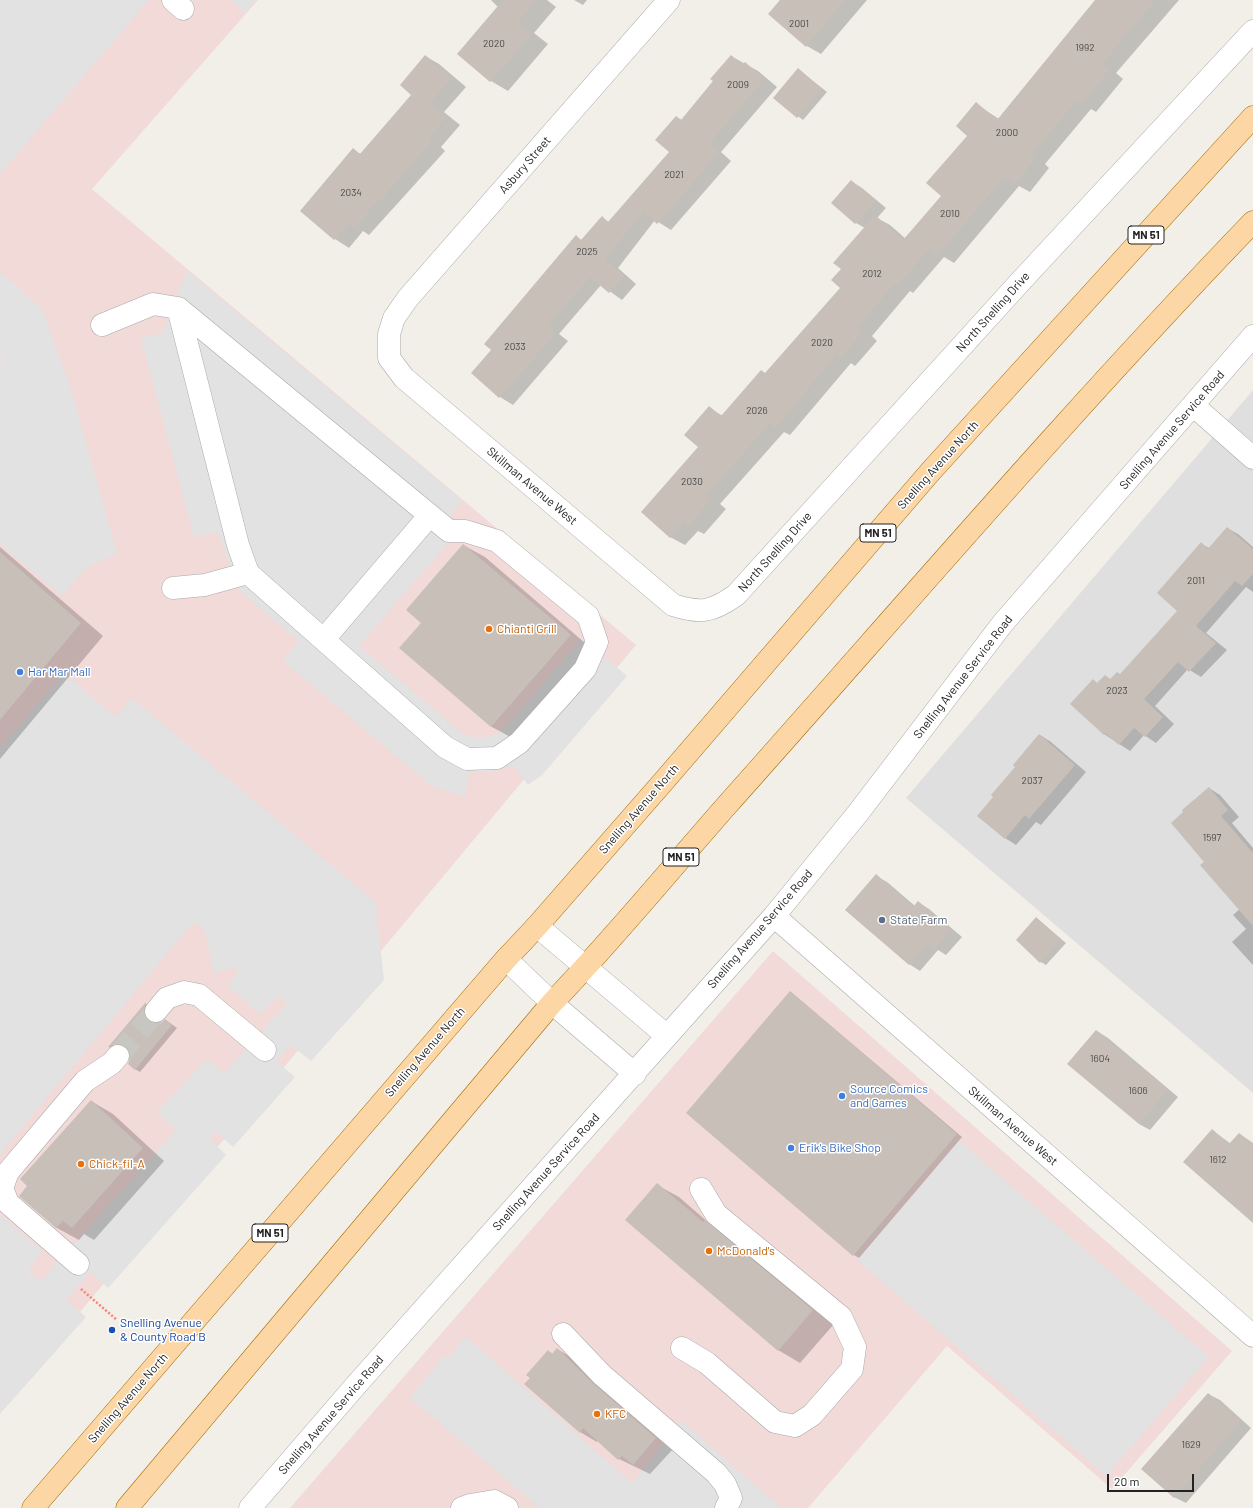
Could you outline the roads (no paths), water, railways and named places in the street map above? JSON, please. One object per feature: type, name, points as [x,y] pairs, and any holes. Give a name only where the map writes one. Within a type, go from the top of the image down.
[{"type":"main road","name":"Snelling Avenue North","points":[[33,1508],[506,959],[537,926],[931,471],[1253,117]]},
{"type":"main road","name":"MN 51","points":[[127,1508],[552,1003],[586,968],[693,843],[1159,320],[1253,222]]},
{"type":"street","name":"Asbury Street","points":[[389,334],[394,318],[408,298],[669,0]]},
{"type":"street","name":"North Snelling Drive","points":[[705,611],[720,606],[736,595],[1020,282],[1253,31]]},
{"type":"street","points":[[102,325],[153,304],[178,308],[449,531],[465,531],[497,541],[588,616],[598,642],[586,669],[519,743],[498,758],[467,759],[445,747],[248,573],[238,545],[178,308]]},
{"type":"street","name":"Skillman Avenue West","points":[[389,334],[389,358],[404,378],[673,605],[690,611],[705,611]]},
{"type":"street","name":"Snelling Avenue Service Road","points":[[250,1508],[357,1384],[635,1074],[774,916],[858,813],[1003,623],[1194,406],[1253,336]]},
{"type":"street","points":[[1194,406],[1253,458]]},
{"type":"street","points":[[324,639],[430,515]]},
{"type":"street","points":[[173,588],[205,585],[248,573]]},
{"type":"street","name":"Skillman Avenue West","points":[[774,916],[1253,1336]]},
{"type":"street","points":[[537,926],[667,1036]]},
{"type":"street","points":[[506,959],[552,1003],[635,1074]]},
{"type":"street","points":[[156,1011],[167,998],[184,992],[199,995],[265,1050]]},
{"type":"street","points":[[78,1264],[8,1203],[2,1188],[8,1172],[85,1081],[112,1063],[118,1056]]},
{"type":"street","points":[[682,1348],[707,1363],[775,1422],[795,1426],[812,1414],[852,1369],[855,1347],[841,1317],[716,1214],[701,1189]]},
{"type":"street","points":[[563,1334],[602,1375],[716,1473],[725,1484],[731,1498],[726,1508]]},
{"type":"street","points":[[462,1508],[470,1505],[494,1501],[507,1508]]},
{"type":"tunnel","points":[[118,1056],[156,1011]]},
{"type":"place","name":"Chianti Grill","points":[[489,629]]},
{"type":"place","name":"Har Mar Mall","points":[[20,672]]},
{"type":"place","name":"State Farm","points":[[882,920]]},
{"type":"place","name":"Source Comics and Games","points":[[842,1096]]},
{"type":"place","name":"Erik's Bike Shop","points":[[791,1148]]},
{"type":"place","name":"Chick-fil-A","points":[[81,1164]]},
{"type":"place","name":"McDonald's","points":[[709,1251]]},
{"type":"place","name":"Snelling Avenue & County Road B","points":[[112,1330]]},
{"type":"place","name":"KFC","points":[[597,1414]]}]
